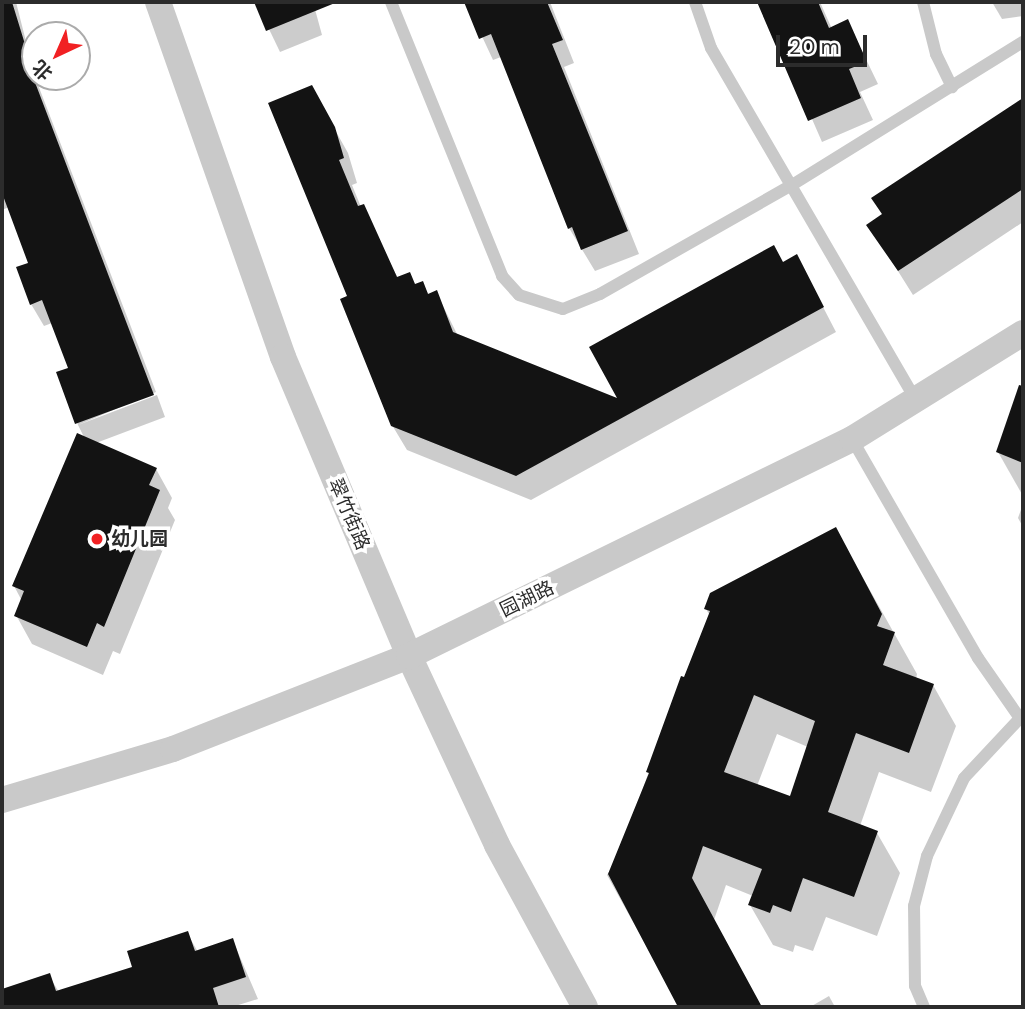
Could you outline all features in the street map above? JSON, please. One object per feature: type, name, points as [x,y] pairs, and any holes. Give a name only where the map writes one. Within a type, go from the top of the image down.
[{"type":"street","name":"翠竹街路","points":[[158,2],[282,357],[409,656],[497,845],[585,1007]]},
{"type":"street","name":"园湖路","points":[[2,800],[173,749],[409,656],[852,439],[1023,333]]},
{"type":"lane","points":[[391,2],[486,243],[502,276],[519,295],[563,309],[600,294],[792,185],[1023,42]]},
{"type":"lane","points":[[695,2],[711,48],[915,400]]},
{"type":"lane","points":[[923,2],[936,54],[952,87]]},
{"type":"lane","points":[[852,439],[978,658],[1021,716],[964,778],[927,856],[914,906],[915,986],[924,1007]]},
{"type":"building","points":[[2,2],[12,2],[21,31],[21,91],[38,91],[154,395],[75,424],[56,372],[68,368],[42,300],[30,305],[16,267],[28,263],[2,193]]},
{"type":"building","points":[[254,2],[335,2],[335,3],[266,31]]},
{"type":"building","points":[[464,2],[547,2],[563,40],[552,44],[628,231],[581,250],[572,227],[568,229],[491,34],[479,39]]},
{"type":"building","points":[[757,2],[818,2],[829,28],[848,19],[867,62],[849,69],[861,98],[808,121]]},
{"type":"building","points":[[312,85],[335,127],[344,158],[339,160],[358,206],[364,204],[397,277],[410,272],[415,284],[423,281],[428,294],[437,290],[453,332],[617,398],[589,347],[774,245],[783,262],[797,254],[824,307],[516,476],[391,426],[340,299],[347,296],[268,103]]},
{"type":"building","points":[[1023,98],[1023,189],[898,271],[866,225],[882,214],[871,198]]},
{"type":"building","points":[[1019,385],[1023,386],[1023,463],[996,452]]},
{"type":"building","points":[[77,433],[157,468],[149,485],[160,490],[104,627],[97,623],[87,647],[14,616],[24,591],[12,586]]},
{"type":"building","points":[[836,527],[882,614],[877,626],[895,632],[883,665],[934,684],[909,753],[856,733],[828,812],[878,831],[854,897],[803,878],[791,912],[773,905],[770,913],[748,905],[762,869],[703,846],[692,878],[762,1007],[678,1007],[608,874],[649,773],[646,772],[681,676],[684,677],[710,611],[704,609],[710,593]],"holes":[[[754,695],[815,721],[790,796],[724,772]]]},
{"type":"building","points":[[188,931],[195,951],[233,938],[246,977],[213,988],[219,1007],[2,1007],[2,989],[50,973],[56,991],[132,967],[127,951]]},
{"type":"place","name":"幼儿园","points":[[97,539]]}]
